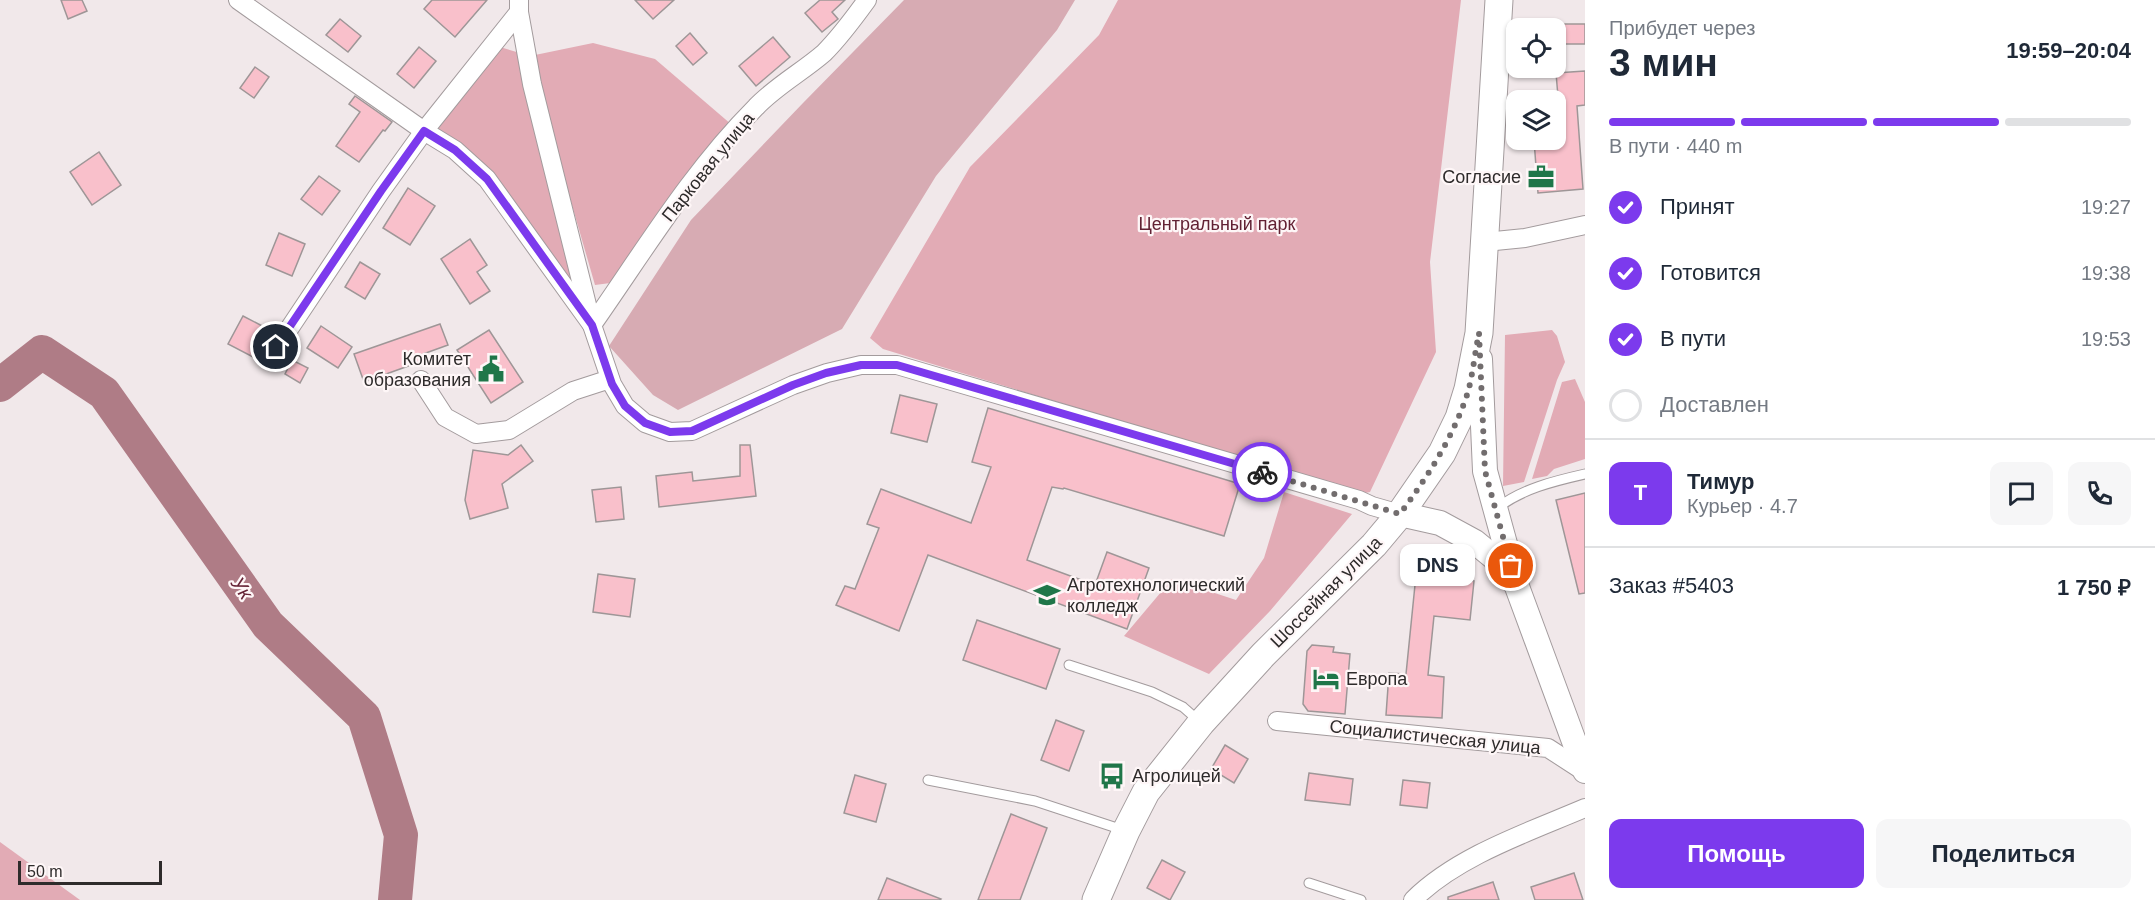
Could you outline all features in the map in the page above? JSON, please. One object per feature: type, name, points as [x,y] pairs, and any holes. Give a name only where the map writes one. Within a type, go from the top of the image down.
[{"type":"main road","name":"Шоссейная улица","points":[[1096,900],[1146,792],[1201,723],[1263,656],[1374,545],[1400,514],[1442,453],[1459,418],[1468,389],[1479,333],[1499,0]]},
{"type":"street","points":[[238,0],[424,131],[455,150],[487,179],[592,325]]},
{"type":"street","name":"Парковая улица","points":[[592,325],[668,215],[719,148],[757,106],[825,52],[867,0]]},
{"type":"street","points":[[276,347],[381,191],[519,6]]},
{"type":"street","points":[[519,6],[532,84],[592,325],[610,379],[625,406],[645,423],[670,432],[692,431],[793,385],[826,373],[861,365],[897,365],[1359,500],[1372,506],[1440,523],[1475,542],[1497,560],[1516,584]]},
{"type":"street","points":[[1485,242],[1525,238],[1585,225]]},
{"type":"street","points":[[1479,333],[1485,471],[1516,584],[1584,765]]},
{"type":"street","points":[[421,380],[445,417],[476,434],[509,430],[573,391],[610,379]]},
{"type":"street","name":"Социалистическая улица","points":[[1277,721],[1548,748],[1584,765]]},
{"type":"street","points":[[1413,900],[1434,882],[1491,848],[1585,808]]},
{"type":"lane","points":[[1496,509],[1511,497],[1523,492],[1585,474]]},
{"type":"lane","points":[[1069,665],[1152,692],[1183,707],[1201,723]]},
{"type":"lane","points":[[928,780],[1035,801],[1126,831]]},
{"type":"lane","points":[[1309,883],[1361,900]]},
{"type":"shaded area","points":[[904,0],[1075,0],[1057,30],[936,176],[842,329],[678,410],[653,395],[609,346],[691,220]]},
{"type":"green space","name":"Центральный парк","points":[[1118,0],[1461,0],[1430,262],[1436,352],[1370,492],[1360,494],[883,349],[870,338],[970,167],[1099,35]]},
{"type":"green space","points":[[593,43],[655,59],[732,125],[618,282],[595,285],[557,153],[535,55]]},
{"type":"green space","points":[[500,47],[520,53],[574,285],[531,230],[433,129]]},
{"type":"green space","points":[[1552,330],[1557,336],[1565,362],[1524,482],[1503,486],[1505,335]]},
{"type":"green space","points":[[1575,379],[1585,402],[1585,459],[1554,469],[1547,476],[1532,479],[1562,382]]},
{"type":"green space","points":[[1284,492],[1352,514],[1270,611],[1209,674],[1124,636],[1172,579],[1236,600],[1264,558]]},
{"type":"green space","points":[[0,842],[80,900],[0,900]]},
{"type":"building","points":[[61,0],[82,0],[87,11],[68,19]]},
{"type":"building","points":[[432,0],[487,0],[455,37],[424,9]]},
{"type":"building","points":[[635,0],[674,0],[653,19]]},
{"type":"building","points":[[820,0],[845,0],[832,12],[838,19],[822,32],[805,13]]},
{"type":"building","points":[[340,19],[361,36],[348,52],[326,35]]},
{"type":"building","points":[[1566,24],[1585,24],[1585,44],[1566,44]]},
{"type":"building","points":[[690,33],[707,53],[693,65],[676,46]]},
{"type":"building","points":[[773,37],[790,57],[756,86],[739,66]]},
{"type":"building","points":[[419,47],[436,61],[414,88],[397,74]]},
{"type":"building","points":[[255,67],[269,77],[254,98],[240,88]]},
{"type":"building","points":[[1585,71],[1585,105],[1577,106],[1583,189],[1538,193],[1535,150],[1566,150],[1566,90],[1557,90],[1556,78],[1566,78],[1566,72]]},
{"type":"building","points":[[355,96],[392,122],[385,131],[383,130],[359,162],[336,146],[360,112],[349,104]]},
{"type":"building","points":[[99,152],[121,185],[92,205],[70,172]]},
{"type":"building","points":[[319,176],[340,191],[322,215],[301,199]]},
{"type":"building","points":[[408,188],[435,206],[410,245],[383,228]]},
{"type":"building","points":[[279,233],[305,244],[292,276],[266,265]]},
{"type":"building","points":[[470,239],[487,265],[477,272],[490,291],[470,304],[441,259]]},
{"type":"building","points":[[360,262],[380,274],[365,299],[345,287]]},
{"type":"building","points":[[243,316],[268,329],[253,357],[228,344]]},
{"type":"building","points":[[440,324],[448,345],[423,354],[425,360],[364,382],[354,354]]},
{"type":"building","points":[[321,326],[352,347],[338,368],[307,348]]},
{"type":"building","name":"Комитет образования","points":[[489,330],[523,382],[491,403],[457,350]]},
{"type":"building","points":[[292,360],[308,368],[300,383],[285,374]]},
{"type":"building","points":[[900,395],[937,404],[927,442],[891,433]]},
{"type":"building","points":[[988,408],[1240,484],[1224,536],[1064,488],[1052,487],[1027,560],[1095,585],[1107,552],[1149,568],[1127,629],[928,555],[899,631],[836,605],[845,586],[855,589],[879,528],[867,524],[881,489],[971,523],[991,467],[972,462]]},
{"type":"building","points":[[521,445],[533,461],[502,484],[508,508],[470,519],[465,500],[473,450],[508,455]]},
{"type":"building","points":[[740,445],[750,445],[756,496],[659,507],[656,476],[692,472],[693,481],[740,476]]},
{"type":"building","points":[[621,487],[624,519],[596,522],[592,490]]},
{"type":"building","points":[[1585,493],[1585,593],[1579,594],[1556,500]]},
{"type":"building","points":[[598,574],[635,579],[630,617],[593,612]]},
{"type":"building","points":[[1416,575],[1474,581],[1470,620],[1434,616],[1428,675],[1444,677],[1442,718],[1386,715],[1389,673],[1406,674]]},
{"type":"building","points":[[977,620],[1060,649],[1046,689],[963,660]]},
{"type":"building","name":"Европа","points":[[1312,645],[1334,647],[1333,652],[1350,654],[1345,714],[1308,711],[1303,704],[1307,651]]},
{"type":"building","points":[[1056,720],[1084,731],[1069,771],[1041,760]]},
{"type":"building","points":[[1225,745],[1248,759],[1234,783],[1211,769]]},
{"type":"building","points":[[1309,773],[1353,779],[1350,805],[1305,800]]},
{"type":"building","points":[[855,775],[886,784],[876,822],[844,813]]},
{"type":"building","points":[[1403,780],[1430,783],[1427,808],[1400,805]]},
{"type":"building","points":[[1011,814],[1047,828],[1020,900],[978,900]]},
{"type":"building","points":[[1162,860],[1185,872],[1170,900],[1147,888]]},
{"type":"building","points":[[1574,873],[1583,900],[1535,900],[1531,887]]},
{"type":"building","points":[[887,878],[941,899],[878,900]]},
{"type":"building","points":[[1493,882],[1499,900],[1448,900],[1448,897]]},
{"type":"waterway","name":"Ук","points":[[0,385],[42,352],[104,393],[268,625],[364,717],[401,835],[395,900]]},
{"type":"way so far","points":[[1262,472],[1400,514],[1442,453],[1459,418],[1468,389],[1479,333],[1485,471],[1511,566]]},
{"type":"place","name":"Согласие","points":[[1541,177]]},
{"type":"place","name":"Комитет образования","points":[[491,369]]},
{"type":"place","name":"DNS","points":[[1511,566]]},
{"type":"place","name":"Агротехнологический колледж","points":[[1047,595]]},
{"type":"place","name":"Европа","points":[[1326,679]]},
{"type":"place","name":"Агролицей","points":[[1112,776]]},
{"type":"route","points":[[276,347],[424,131],[455,150],[487,179],[592,325],[612,384],[625,406],[645,423],[670,432],[692,431],[793,385],[826,373],[861,365],[897,365],[1262,472]]}]
